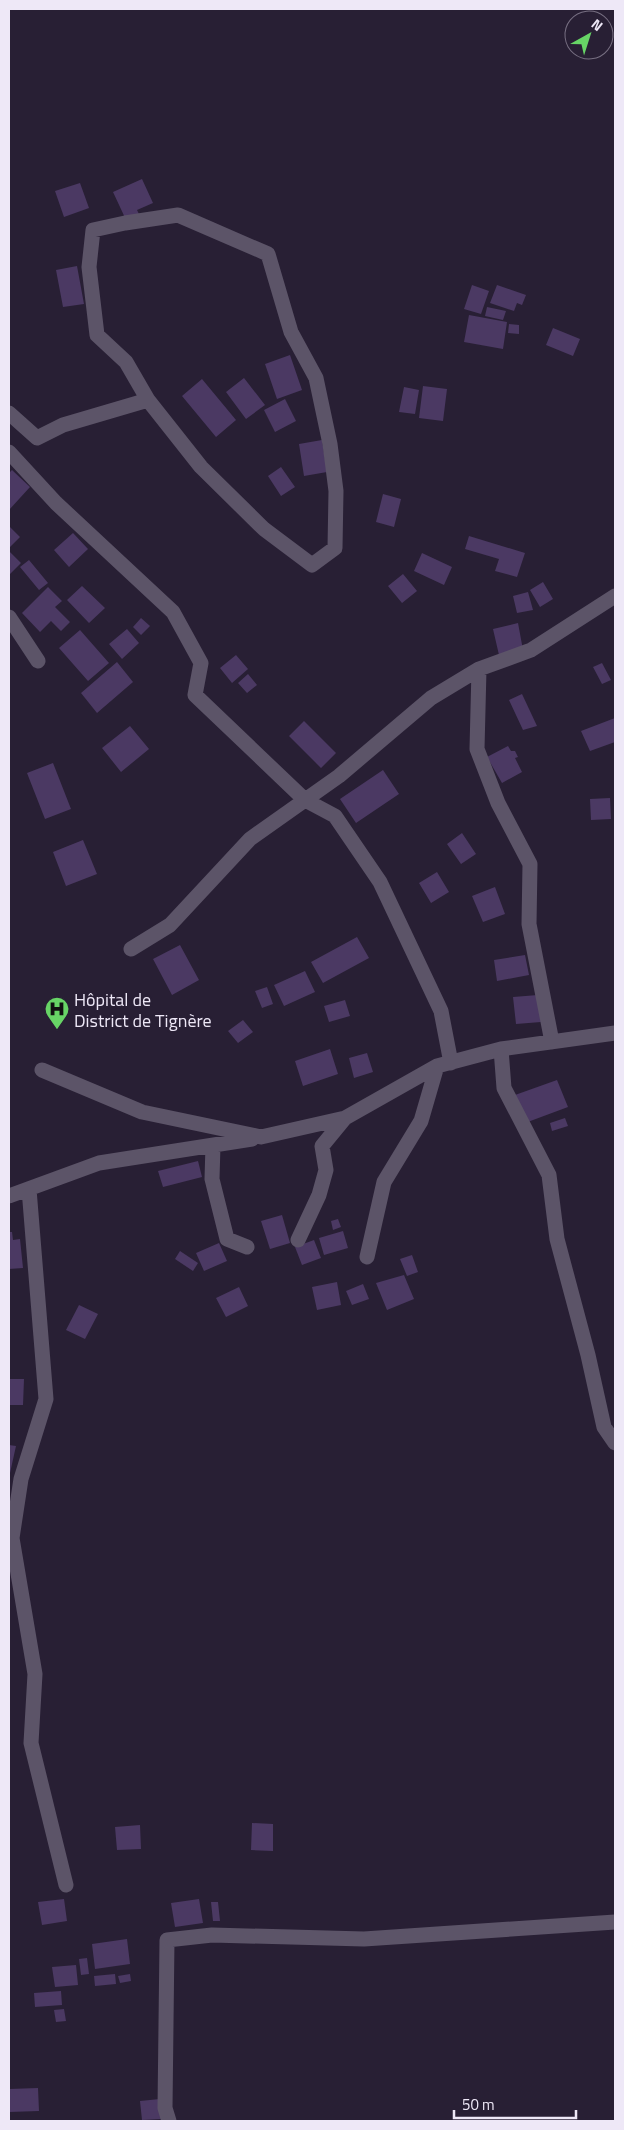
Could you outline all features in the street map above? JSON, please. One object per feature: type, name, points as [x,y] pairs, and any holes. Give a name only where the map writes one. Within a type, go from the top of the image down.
[{"type":"street","points":[[178,215],[268,254],[291,332],[316,378],[330,444],[336,491],[335,548],[312,565],[264,530],[200,467],[148,400],[126,362],[96,335],[89,267],[93,230],[178,215]]},
{"type":"street","points":[[9,413],[37,438],[63,424],[148,400]]},
{"type":"street","points":[[9,452],[56,502],[173,612],[201,663],[195,695],[305,800],[335,816],[380,882],[441,1011],[444,1065],[421,1121],[384,1182],[366,1257]]},
{"type":"street","points":[[131,949],[170,926],[250,839],[338,776],[431,698],[479,669],[531,650],[615,596]]},
{"type":"street","points":[[9,617],[38,661]]},
{"type":"street","points":[[479,669],[477,749],[498,803],[530,864],[529,924],[552,1042]]},
{"type":"street","points":[[9,1196],[99,1163],[261,1137],[345,1118],[444,1065],[501,1049],[615,1032]]},
{"type":"street","points":[[501,1049],[504,1088],[549,1175],[557,1239],[588,1355],[604,1428],[615,1443]]},
{"type":"street","points":[[42,1070],[142,1112],[261,1137]]},
{"type":"street","points":[[298,1240],[319,1195],[326,1170],[322,1146],[345,1118]]},
{"type":"street","points":[[213,1145],[212,1179],[228,1239],[247,1247]]},
{"type":"street","points":[[30,1189],[46,1399],[21,1479],[12,1538],[34,1674],[31,1743],[66,1885]]},
{"type":"street","points":[[169,2121],[165,2108],[167,1940],[212,1935],[364,1939],[615,1922]]},
{"type":"building","points":[[142,179],[153,203],[137,210],[140,216],[127,222],[113,192]]},
{"type":"building","points":[[80,183],[89,208],[64,217],[55,191]]},
{"type":"building","points":[[77,266],[84,304],[63,307],[56,270]]},
{"type":"building","points":[[472,285],[489,291],[481,314],[464,309]]},
{"type":"building","points":[[497,285],[526,295],[522,305],[517,303],[514,311],[490,303]]},
{"type":"building","points":[[487,307],[506,311],[503,320],[485,316]]},
{"type":"building","points":[[469,315],[507,322],[503,349],[464,342]]},
{"type":"building","points":[[509,324],[519,325],[519,334],[508,333]]},
{"type":"building","points":[[553,328],[580,339],[573,356],[546,345]]},
{"type":"building","points":[[290,355],[302,390],[277,399],[265,364]]},
{"type":"building","points":[[244,378],[265,405],[246,419],[226,392]]},
{"type":"building","points":[[202,379],[236,420],[216,437],[182,396]]},
{"type":"building","points":[[423,386],[447,389],[443,421],[419,418]]},
{"type":"building","points":[[404,387],[419,390],[415,414],[399,412]]},
{"type":"building","points":[[285,399],[296,421],[275,432],[264,410]]},
{"type":"building","points":[[322,440],[327,472],[304,476],[299,444]]},
{"type":"building","points":[[281,467],[295,487],[281,496],[268,476]]},
{"type":"building","points":[[12,470],[30,487],[9,510],[9,473]]},
{"type":"building","points":[[383,494],[401,499],[394,527],[376,522]]},
{"type":"building","points":[[9,526],[20,537],[9,548]]},
{"type":"building","points":[[73,533],[88,549],[69,567],[54,550]]},
{"type":"building","points":[[469,536],[525,553],[517,577],[495,571],[499,559],[465,549]]},
{"type":"building","points":[[9,551],[21,563],[9,575]]},
{"type":"building","points":[[422,553],[452,567],[444,585],[414,571]]},
{"type":"building","points":[[29,560],[48,583],[39,590],[20,567]]},
{"type":"building","points":[[403,574],[417,591],[402,603],[388,586]]},
{"type":"building","points":[[543,582],[553,599],[540,607],[530,590]]},
{"type":"building","points":[[82,586],[105,608],[89,623],[67,600]]},
{"type":"building","points":[[48,587],[62,601],[55,607],[70,622],[61,631],[51,621],[40,632],[22,613]]},
{"type":"building","points":[[528,592],[533,610],[517,613],[513,596]]},
{"type":"building","points":[[141,618],[150,626],[141,635],[133,627]]},
{"type":"building","points":[[518,623],[523,650],[499,655],[493,629]]},
{"type":"building","points":[[127,629],[139,643],[122,659],[109,644]]},
{"type":"building","points":[[80,630],[109,663],[88,681],[59,648]]},
{"type":"building","points":[[236,655],[248,669],[232,683],[220,668]]},
{"type":"building","points":[[117,662],[133,682],[97,713],[81,693]]},
{"type":"building","points":[[602,663],[611,680],[602,684],[593,667]]},
{"type":"building","points":[[248,674],[257,685],[247,693],[238,683]]},
{"type":"building","points":[[522,694],[537,726],[523,730],[509,700]]},
{"type":"building","points":[[615,718],[615,742],[590,751],[581,731]]},
{"type":"building","points":[[304,721],[336,753],[321,768],[289,736]]},
{"type":"building","points":[[130,726],[149,749],[121,772],[102,748]]},
{"type":"building","points":[[508,746],[511,751],[515,751],[518,757],[515,758],[522,772],[502,783],[487,757]]},
{"type":"building","points":[[53,763],[71,809],[45,819],[27,773]]},
{"type":"building","points":[[383,770],[399,794],[356,823],[340,799]]},
{"type":"building","points":[[610,798],[611,819],[591,820],[590,799]]},
{"type":"building","points":[[462,833],[476,854],[461,864],[447,844]]},
{"type":"building","points":[[83,840],[97,874],[66,886],[53,852]]},
{"type":"building","points":[[437,872],[449,892],[431,903],[419,883]]},
{"type":"building","points":[[495,887],[505,914],[483,922],[472,896]]},
{"type":"building","points":[[357,937],[369,958],[323,983],[311,962]]},
{"type":"building","points":[[180,945],[199,980],[172,995],[153,959]]},
{"type":"building","points":[[525,955],[529,975],[497,981],[494,960]]},
{"type":"building","points":[[305,971],[315,992],[284,1006],[274,985]]},
{"type":"building","points":[[267,987],[273,1004],[262,1008],[255,991]]},
{"type":"building","points":[[538,995],[541,1022],[516,1024],[513,997]]},
{"type":"building","points":[[345,1000],[350,1016],[329,1022],[324,1006]]},
{"type":"building","points":[[243,1020],[253,1032],[238,1043],[228,1031]]},
{"type":"building","points":[[330,1049],[338,1074],[303,1086],[295,1061]]},
{"type":"building","points":[[367,1053],[373,1072],[354,1078],[349,1058]]},
{"type":"building","points":[[557,1080],[568,1107],[525,1123],[515,1095]]},
{"type":"building","points":[[565,1118],[568,1126],[552,1131],[550,1123]]},
{"type":"building","points":[[198,1161],[202,1177],[163,1187],[158,1171]]},
{"type":"building","points":[[282,1215],[290,1243],[270,1249],[261,1221]]},
{"type":"building","points":[[338,1219],[341,1227],[333,1230],[331,1221]]},
{"type":"building","points":[[343,1231],[348,1248],[324,1255],[319,1238]]},
{"type":"building","points":[[9,1232],[12,1232],[13,1240],[20,1239],[23,1268],[9,1269]]},
{"type":"building","points":[[314,1240],[321,1258],[302,1265],[295,1247]]},
{"type":"building","points":[[219,1243],[227,1261],[204,1271],[196,1253]]},
{"type":"building","points":[[180,1251],[198,1263],[193,1271],[175,1259]]},
{"type":"building","points":[[412,1255],[418,1272],[407,1276],[400,1259]]},
{"type":"building","points":[[404,1275],[414,1299],[387,1310],[376,1283]]},
{"type":"building","points":[[337,1282],[341,1305],[317,1310],[312,1287]]},
{"type":"building","points":[[363,1284],[369,1299],[352,1305],[346,1291]]},
{"type":"building","points":[[239,1287],[248,1306],[226,1317],[216,1298]]},
{"type":"building","points":[[79,1305],[98,1314],[85,1339],[66,1330]]},
{"type":"building","points":[[9,1379],[24,1379],[23,1405],[9,1405]]},
{"type":"building","points":[[9,1445],[16,1446],[10,1473],[9,1473]]},
{"type":"building","points":[[252,1823],[273,1824],[273,1851],[251,1850]]},
{"type":"building","points":[[140,1825],[141,1849],[117,1850],[115,1827]]},
{"type":"building","points":[[64,1899],[67,1921],[42,1925],[38,1902]]},
{"type":"building","points":[[199,1899],[203,1923],[175,1927],[171,1903]]},
{"type":"building","points":[[211,1902],[218,1902],[220,1921],[213,1921]]},
{"type":"building","points":[[127,1939],[130,1964],[95,1969],[92,1944]]},
{"type":"building","points":[[87,1958],[89,1974],[81,1975],[79,1959]]},
{"type":"building","points":[[76,1965],[78,1985],[55,1987],[52,1967]]},
{"type":"building","points":[[115,1974],[116,1984],[95,1986],[94,1976]]},
{"type":"building","points":[[130,1974],[131,1981],[120,1983],[118,1976]]},
{"type":"building","points":[[61,1991],[62,2005],[35,2007],[34,1993]]},
{"type":"building","points":[[64,2009],[66,2021],[56,2022],[54,2010]]},
{"type":"building","points":[[38,2088],[39,2111],[9,2112],[9,2089]]},
{"type":"building","points":[[160,2099],[162,2119],[142,2120],[140,2101]]},
{"type":"place","name":"Hôpital de District de Tignère","points":[[57,1030]]}]
